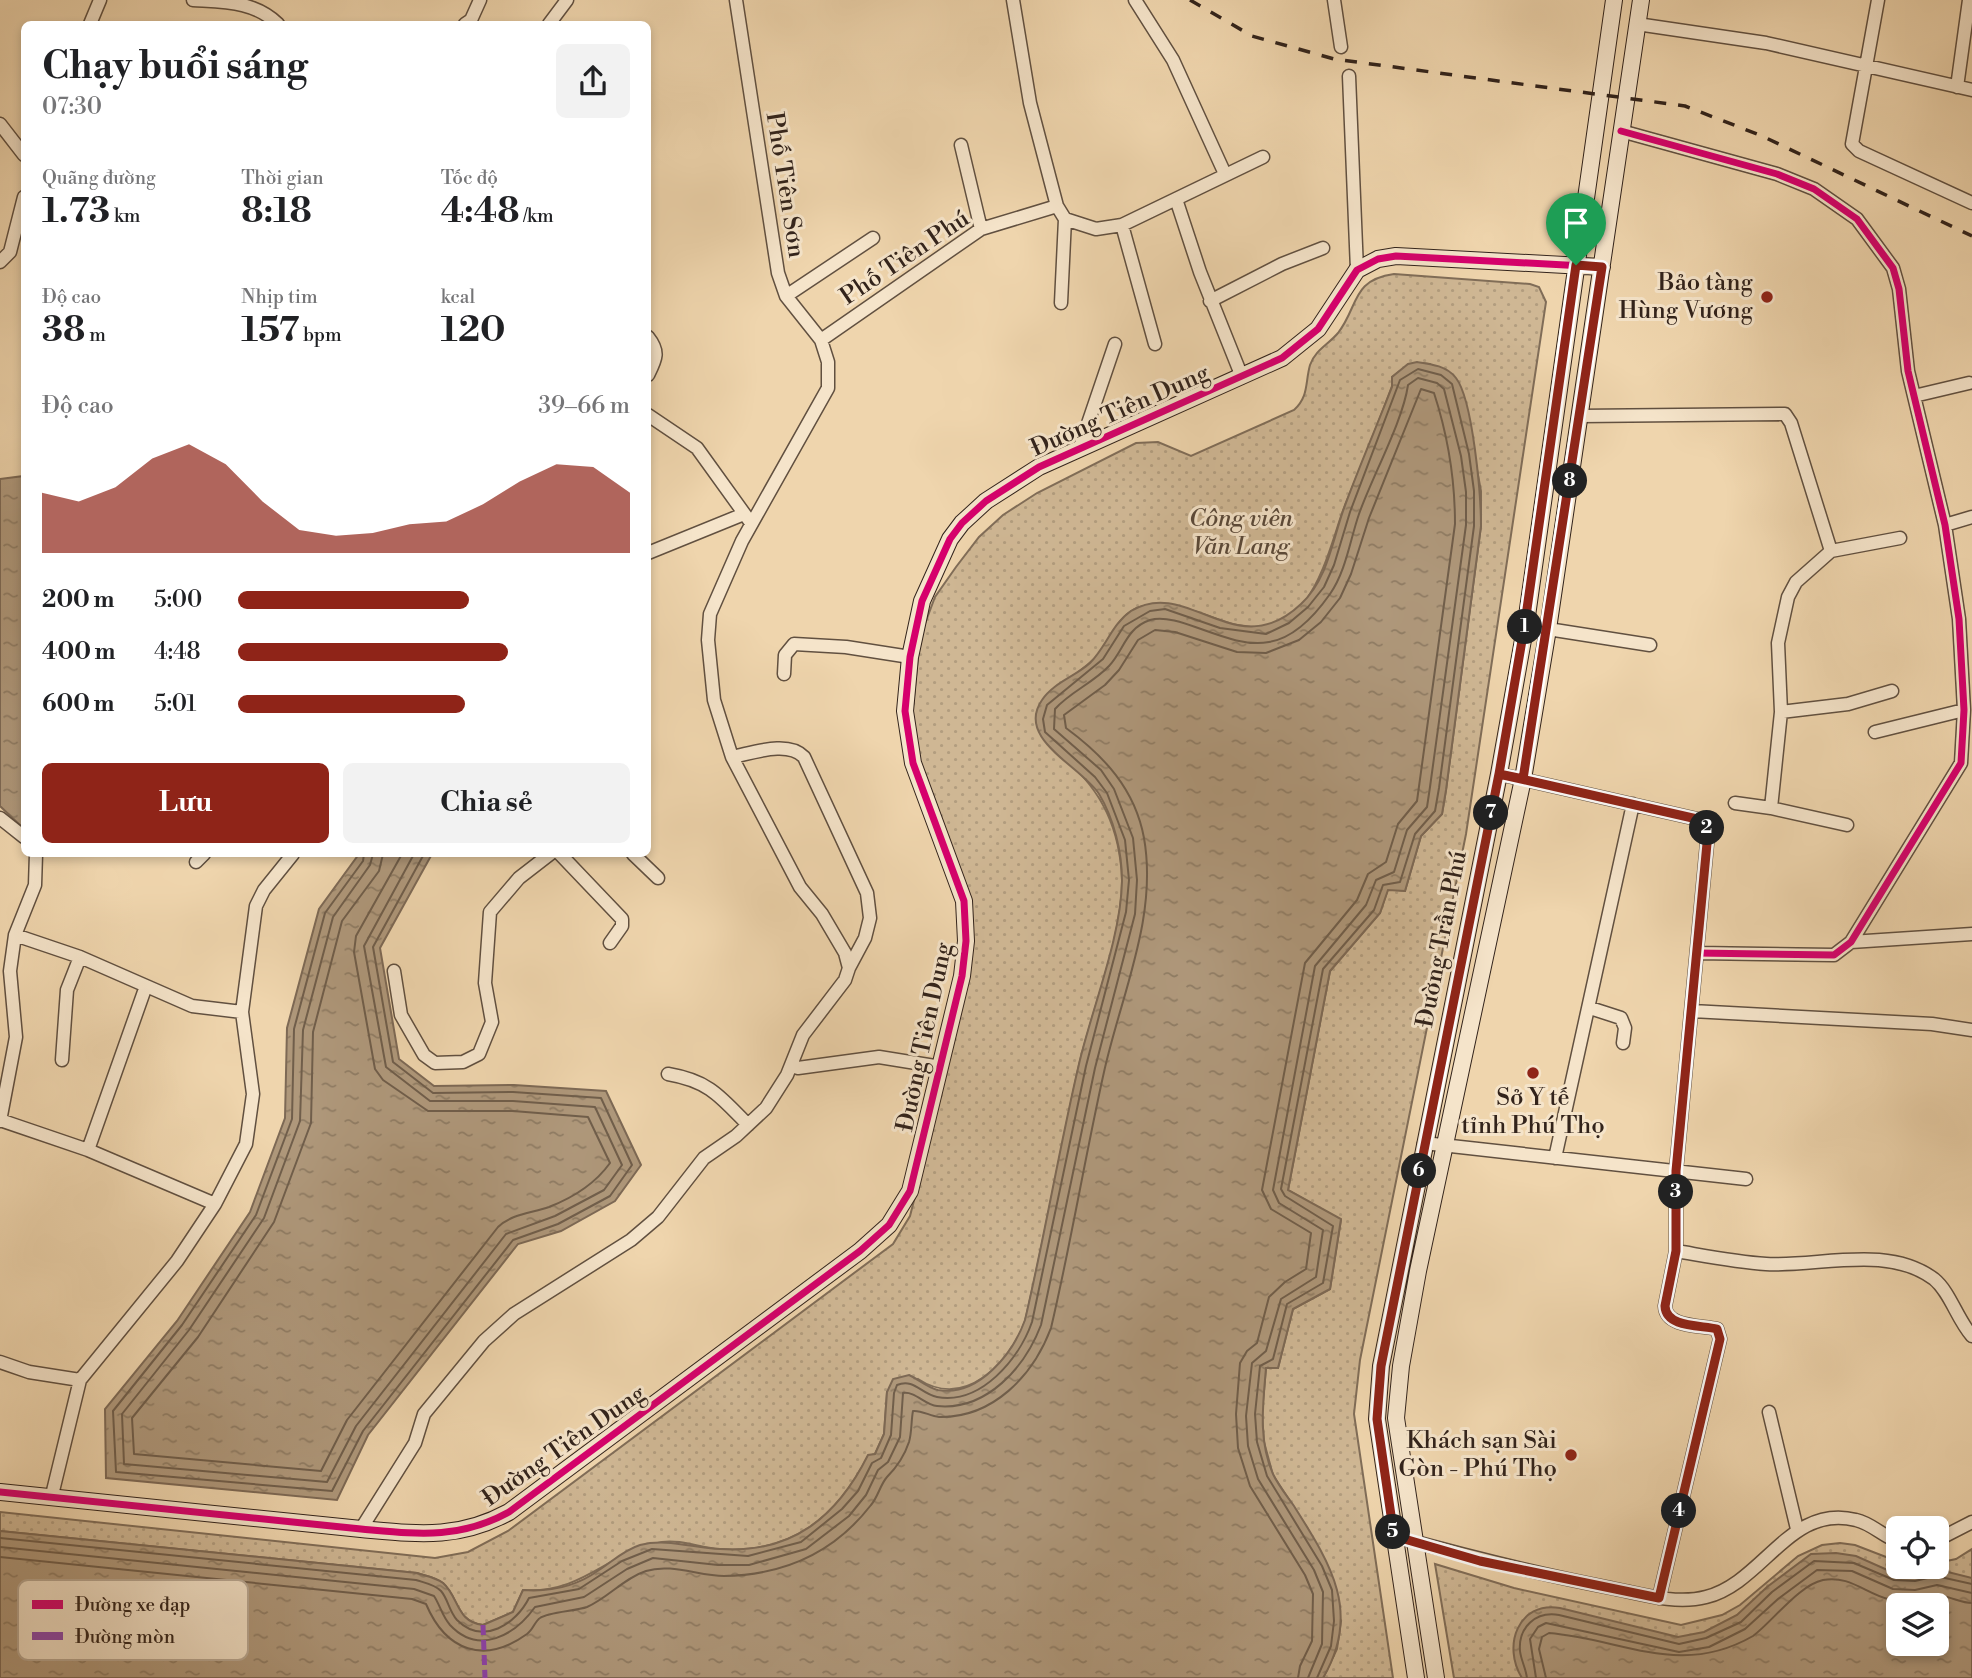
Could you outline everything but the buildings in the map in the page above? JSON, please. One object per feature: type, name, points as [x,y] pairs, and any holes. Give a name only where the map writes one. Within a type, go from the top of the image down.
[{"type":"main road","name":"Đường Trần Phú","points":[[1416,1678],[1377,1419],[1381,1366],[1499,774],[1525,623],[1614,0]]},
{"type":"main road","name":"Đường Trần Phú","points":[[1436,1678],[1396,1418],[1397,1399],[1418,1271],[1523,779],[1580,416],[1640,0]]},
{"type":"main road","points":[[1357,270],[1378,260],[1396,256],[1602,267]]},
{"type":"main road","name":"Đường Tiên Dung","points":[[0,1492],[52,1495],[204,1516],[361,1529],[444,1534],[488,1523],[509,1512],[876,1239],[902,1208],[910,1191],[962,976],[966,919],[961,891],[928,810],[906,735],[909,656],[929,579],[950,539],[962,523],[1015,482],[1080,447],[1282,358],[1318,329],[1357,270]]},
{"type":"main road","points":[[1378,1398],[1397,1399]]},
{"type":"street","points":[[91,21],[100,0]]},
{"type":"street","points":[[193,0],[257,5],[275,21]]},
{"type":"street","points":[[471,21],[480,0]]},
{"type":"street","points":[[550,21],[567,0]]},
{"type":"street","name":"Phố Tiên Sơn","points":[[736,0],[773,247],[786,296],[821,340],[828,362],[828,388],[747,518]]},
{"type":"street","points":[[1013,0],[1030,103],[1057,206],[1065,219],[1061,303]]},
{"type":"street","points":[[1135,0],[1173,60],[1225,174]]},
{"type":"street","points":[[1334,0],[1341,47]]},
{"type":"street","points":[[1878,0],[1868,67],[1851,140],[1859,151],[1972,203]]},
{"type":"street","points":[[1957,87],[1969,0]]},
{"type":"street","points":[[1637,24],[1766,43],[1972,90]]},
{"type":"street","points":[[1349,76],[1357,270]]},
{"type":"street","points":[[0,124],[21,151]]},
{"type":"street","points":[[1621,131],[1777,174],[1814,189],[1857,219],[1893,268],[1903,311],[1908,371],[1945,525],[1959,619],[1966,763],[1851,942],[1834,955],[1697,954]]},
{"type":"street","points":[[961,145],[981,229]]},
{"type":"street","points":[[1065,219],[1096,229],[1122,225],[1263,157]]},
{"type":"street","points":[[1176,199],[1210,300],[1242,377]]},
{"type":"street","name":"Phố Tiên Phú","points":[[821,340],[981,229],[1057,206]]},
{"type":"street","points":[[0,262],[10,252],[21,209]]},
{"type":"street","points":[[1122,225],[1155,344]]},
{"type":"street","points":[[786,296],[873,238]]},
{"type":"street","points":[[1210,300],[1282,264],[1323,248]]},
{"type":"street","points":[[651,341],[657,348],[657,357],[651,369]]},
{"type":"street","points":[[1080,447],[1115,344]]},
{"type":"street","points":[[1914,396],[1969,383]]},
{"type":"street","points":[[1580,416],[1785,414],[1791,423],[1831,551]]},
{"type":"street","points":[[651,417],[697,448],[747,518]]},
{"type":"street","points":[[1945,525],[1972,517]]},
{"type":"street","points":[[651,552],[747,518]]},
{"type":"street","points":[[747,518],[710,614],[707,630],[714,700],[732,757],[800,887],[834,933],[845,953],[849,968]]},
{"type":"street","points":[[1771,808],[1781,712],[1777,653],[1781,618],[1796,582],[1831,551],[1900,538]]},
{"type":"street","points":[[1548,629],[1650,645]]},
{"type":"street","points":[[784,674],[785,655],[794,644],[846,647],[909,656]]},
{"type":"street","points":[[1781,712],[1848,704],[1892,691]]},
{"type":"street","points":[[1875,732],[1964,710]]},
{"type":"street","points":[[361,1529],[415,1443],[424,1414],[484,1341],[514,1314],[631,1240],[658,1217],[704,1158],[748,1125],[774,1098],[803,1035],[845,980],[864,939],[870,918],[867,893],[804,757],[798,750],[787,748],[732,757]]},
{"type":"street","points":[[1499,774],[1697,819],[1705,825],[1708,833],[1676,1171],[1676,1251],[1666,1312],[1673,1320],[1717,1329],[1720,1339],[1659,1598]]},
{"type":"street","points":[[1735,803],[1847,825]]},
{"type":"street","points":[[1555,1158],[1633,804]]},
{"type":"street","points":[[0,818],[21,835]]},
{"type":"street","points":[[36,857],[35,885],[15,935],[10,971],[16,1037],[0,1120],[88,1150],[215,1204]]},
{"type":"street","points":[[52,1495],[80,1380],[169,1271],[215,1204],[246,1144],[253,1094],[251,1062],[242,1012],[256,906],[264,890],[291,857]]},
{"type":"street","points":[[394,971],[401,1015],[424,1055],[435,1063],[463,1062],[478,1054],[492,1022],[485,983],[490,912],[519,878],[546,857]]},
{"type":"street","points":[[563,857],[622,919],[622,926],[610,943]]},
{"type":"street","points":[[635,857],[658,878]]},
{"type":"street","points":[[1851,942],[1972,934]]},
{"type":"street","points":[[15,935],[80,957],[207,1010],[242,1012]]},
{"type":"street","points":[[62,1060],[66,997],[80,957]]},
{"type":"street","points":[[88,1150],[146,986]]},
{"type":"street","points":[[1590,1008],[1621,1018],[1625,1028],[1623,1043]]},
{"type":"street","points":[[1692,1011],[1932,1024],[1972,1030]]},
{"type":"street","points":[[791,1066],[798,1068],[879,1056],[941,1067]]},
{"type":"street","points":[[668,1074],[693,1078],[707,1084],[748,1125]]},
{"type":"street","points":[[1424,1143],[1746,1179]]},
{"type":"street","points":[[1676,1251],[1766,1264],[1864,1259],[1895,1264],[1927,1275],[1939,1284],[1972,1336]]},
{"type":"street","points":[[0,1362],[29,1372],[80,1380]]},
{"type":"street","points":[[1769,1412],[1797,1529]]},
{"type":"street","points":[[1394,1536],[1505,1566],[1659,1598],[1705,1598],[1746,1577],[1797,1529],[1825,1521],[1858,1520],[1886,1535]]},
{"type":"street","points":[[1949,1534],[1972,1522]]},
{"type":"green space","name":"Công viên Văn Lang","points":[[1394,274],[1530,284],[1539,287],[1546,302],[1466,834],[1360,1360],[1354,1414],[1393,1678],[1323,1678],[1337,1649],[1341,1621],[1308,1529],[1273,1475],[1264,1442],[1262,1414],[1266,1368],[1278,1368],[1293,1309],[1330,1289],[1341,1220],[1288,1190],[1330,971],[1380,913],[1388,889],[1405,891],[1421,836],[1442,814],[1446,790],[1481,526],[1481,491],[1465,405],[1430,364],[1424,363],[1410,365],[1392,377],[1392,386],[1323,569],[1300,608],[1283,620],[1263,627],[1237,625],[1174,605],[1148,605],[1128,613],[1114,629],[1099,654],[1070,678],[1064,759],[1099,797],[1113,827],[1122,879],[1121,901],[1112,948],[1079,1065],[1025,1321],[1009,1352],[997,1366],[969,1385],[952,1389],[935,1387],[918,1379],[887,1392],[884,1434],[875,1454],[868,1456],[856,1478],[827,1514],[790,1538],[769,1545],[746,1549],[720,1549],[669,1541],[643,1547],[563,1586],[523,1590],[513,1612],[483,1625],[474,1623],[463,1614],[443,1583],[417,1573],[0,1531],[0,1512],[435,1558],[468,1552],[508,1531],[893,1244],[910,1216],[933,1126],[970,941],[910,737],[920,637],[935,597],[979,537],[1003,515],[1037,493],[1136,443],[1158,442],[1191,456],[1294,410],[1304,394],[1312,360],[1338,333],[1363,288],[1380,277]]},
{"type":"green space","points":[[1822,1545],[1855,1545],[1886,1557],[1886,1579],[1949,1579],[1949,1560],[1972,1549],[1972,1678],[1454,1678],[1435,1564],[1514,1588],[1681,1625],[1722,1615],[1740,1605],[1798,1556]]},
{"type":"water","points":[[1417,362],[1438,366],[1456,378],[1462,389],[1475,449],[1481,526],[1442,814],[1421,836],[1405,891],[1388,890],[1380,913],[1330,971],[1288,1190],[1341,1219],[1330,1289],[1293,1309],[1278,1368],[1266,1368],[1264,1395],[1263,1435],[1268,1461],[1280,1486],[1319,1548],[1337,1589],[1340,1631],[1334,1654],[1323,1678],[0,1678],[0,1531],[417,1573],[443,1583],[463,1614],[474,1623],[483,1625],[513,1612],[523,1590],[553,1589],[572,1584],[591,1576],[640,1545],[660,1543],[746,1549],[790,1538],[827,1513],[842,1497],[868,1455],[875,1454],[884,1434],[887,1392],[893,1379],[909,1375],[934,1389],[953,1390],[967,1387],[992,1370],[1012,1346],[1025,1320],[1079,1064],[1117,926],[1122,881],[1116,836],[1099,794],[1043,739],[1037,727],[1036,714],[1047,694],[1090,663],[1119,622],[1131,611],[1152,603],[1172,604],[1234,624],[1255,626],[1277,621],[1301,604],[1317,584],[1328,561],[1343,511],[1392,387],[1392,377],[1408,364]]},
{"type":"water","points":[[21,476],[21,826],[0,806],[0,479]]},
{"type":"water","points":[[357,857],[430,857],[380,948],[399,1059],[434,1086],[514,1085],[606,1091],[641,1165],[615,1201],[561,1231],[518,1244],[368,1435],[337,1500],[106,1478],[105,1409],[177,1321],[250,1212],[285,1118],[287,1028],[319,909]]},
{"type":"water","points":[[1836,1553],[1856,1556],[1886,1569],[1886,1579],[1949,1579],[1949,1572],[1972,1578],[1972,1678],[1522,1678],[1516,1666],[1514,1640],[1524,1619],[1534,1611],[1560,1608],[1678,1637],[1704,1632],[1737,1615],[1767,1587],[1811,1554]]},
{"type":"railway","points":[[1190,0],[1252,36],[1334,59],[1685,106],[1762,136],[1972,236]]},
{"type":"marked path","points":[[483,1625],[485,1678]]},
{"type":"cycle path","points":[[1621,131],[1777,174],[1814,189],[1857,219],[1893,268],[1899,289],[1908,371],[1945,525],[1959,619],[1964,710],[1961,763],[1851,942],[1834,955],[1697,953]]},
{"type":"cycle path","points":[[0,1492],[401,1532],[437,1533],[472,1527],[509,1512],[860,1251],[889,1225],[910,1191],[962,976],[966,941],[964,901],[913,763],[905,711],[910,657],[922,601],[950,539],[962,523],[986,501],[1039,467],[1282,358],[1318,329],[1357,270],[1378,259],[1396,256],[1602,267]]},
{"type":"place","name":"Bảo tàng Hùng Vương","points":[[1767,297]]},
{"type":"place","name":"Sở Y tế tỉnh Phú Thọ","points":[[1533,1073]]},
{"type":"place","name":"Khách sạn Sài Gòn - Phú Thọ","points":[[1571,1455]]},
{"type":"route","points":[[1576,265],[1525,623],[1499,774],[1697,819],[1705,825],[1708,833],[1676,1171],[1676,1251],[1665,1306],[1668,1316],[1673,1320],[1717,1329],[1720,1339],[1659,1598],[1480,1561],[1394,1536],[1377,1419],[1381,1366],[1399,1269],[1499,774],[1523,779],[1602,267],[1576,265]]}]
